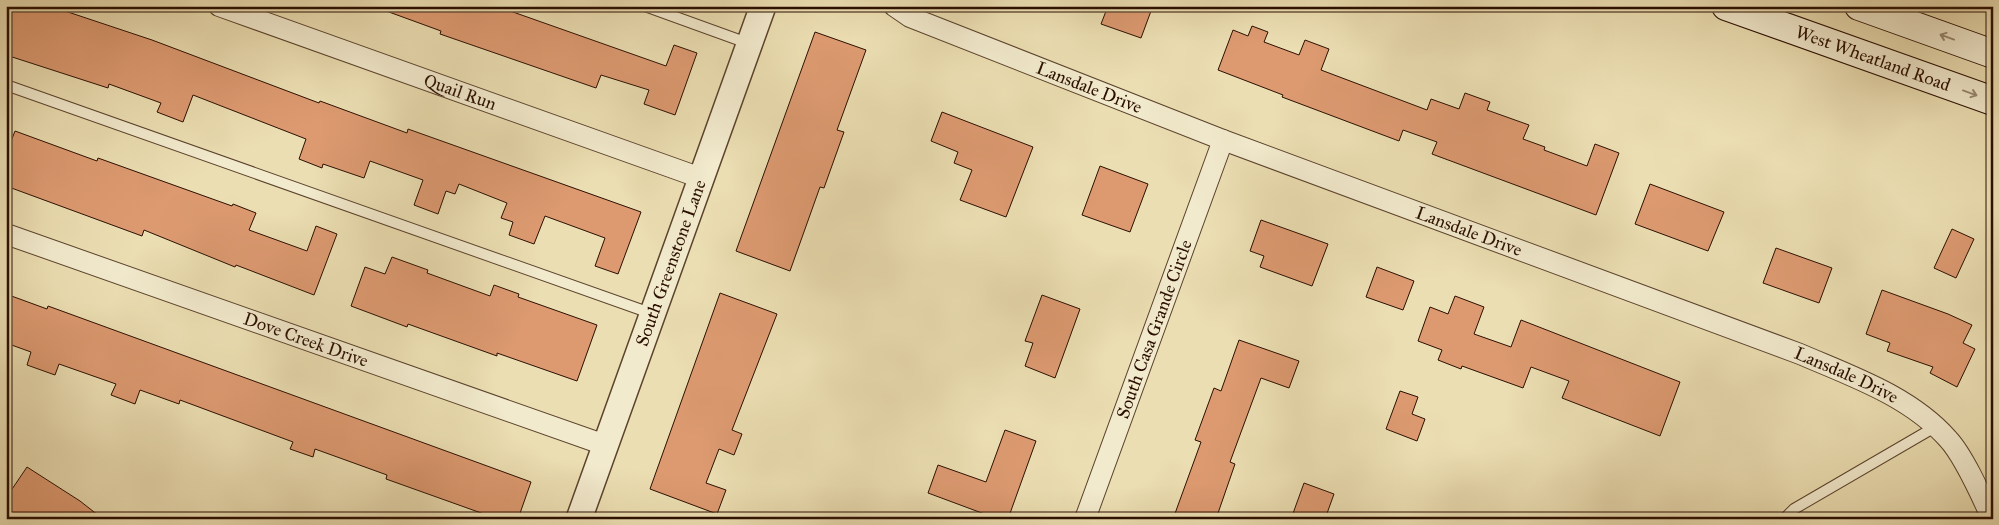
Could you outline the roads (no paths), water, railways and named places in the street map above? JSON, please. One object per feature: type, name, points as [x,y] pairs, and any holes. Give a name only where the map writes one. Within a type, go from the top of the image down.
[{"type":"main road","name":"West Wheatland Road","points":[[1726,6],[1993,101]]},
{"type":"main road","points":[[1859,6],[1993,54]]},
{"type":"street","name":"Quail Run","points":[[219,6],[701,178]]},
{"type":"street","name":"South Greenstone Lane","points":[[579,519],[763,6]]},
{"type":"street","name":"Lansdale Drive","points":[[894,6],[910,17],[1223,140],[1800,354],[1884,391],[1918,413],[1949,439],[1979,490],[1992,519]]},
{"type":"street","name":"South Casa Grande Circle","points":[[1086,519],[1223,140]]},
{"type":"street","name":"Dove Creek Drive","points":[[6,234],[605,445]]},
{"type":"lane","points":[[645,6],[750,44]]},
{"type":"lane","points":[[6,85],[653,314]]},
{"type":"lane","points":[[1784,519],[1794,509],[1935,427]]}]
